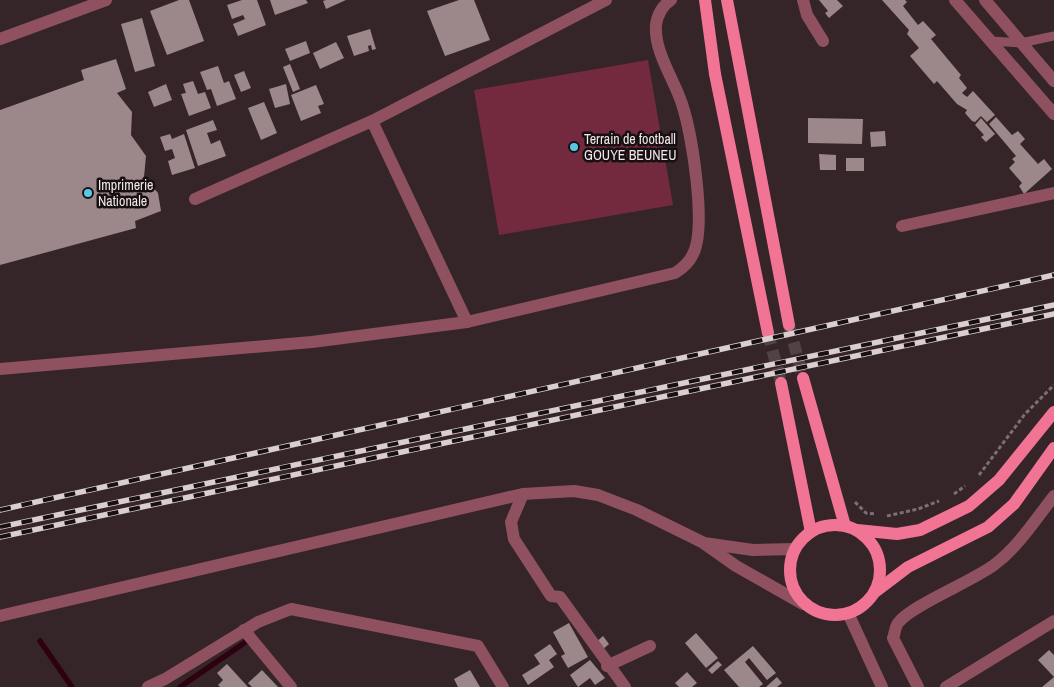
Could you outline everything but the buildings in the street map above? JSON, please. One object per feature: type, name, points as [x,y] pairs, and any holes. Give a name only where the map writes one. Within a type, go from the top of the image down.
[{"type":"main road","points":[[705,0],[716,74],[768,333]]},
{"type":"main road","points":[[727,0],[789,325]]},
{"type":"main road","points":[[803,378],[837,496],[851,528],[874,546],[878,557],[879,581],[875,592]]},
{"type":"main road","points":[[781,383],[811,532]]},
{"type":"main road","points":[[1054,412],[999,480],[969,506],[920,530],[896,534],[851,528],[822,527],[811,532],[795,549],[789,572],[791,584],[803,604],[824,615],[836,616],[858,609],[875,592],[908,567],[988,527],[1014,504],[1054,448]]},
{"type":"street","points":[[0,39],[106,0]]},
{"type":"street","points":[[194,199],[372,121],[606,0]]},
{"type":"street","points":[[0,369],[312,342],[468,322],[675,273],[687,265],[694,253],[699,229],[692,141],[682,104],[658,46],[656,24],[664,4],[671,0]]},
{"type":"street","points":[[803,0],[807,15],[823,41]]},
{"type":"street","points":[[955,0],[1054,114]]},
{"type":"street","points":[[984,0],[1054,81]]},
{"type":"street","points":[[372,121],[468,322]]},
{"type":"street","points":[[902,226],[1054,193]]},
{"type":"street","points":[[0,616],[523,494],[574,491],[598,495],[637,510],[702,542],[736,566],[803,604]]},
{"type":"street","points":[[523,494],[512,522],[514,539],[551,596],[560,597],[607,666],[624,687]]},
{"type":"street","points":[[918,687],[893,638],[897,624],[909,613],[994,565],[1014,547],[1054,496]]},
{"type":"street","points":[[702,542],[753,550],[795,549]]},
{"type":"street","points":[[148,687],[244,630],[266,618],[291,609],[478,646],[503,687]]},
{"type":"street","points":[[848,613],[882,687]]},
{"type":"street","points":[[946,687],[1054,621]]},
{"type":"street","points":[[244,630],[291,687]]},
{"type":"street","points":[[607,666],[650,646]]},
{"type":"lane","points":[[991,41],[1022,43],[1054,36]]},
{"type":"path","points":[[976,479],[1025,414],[1054,385]]},
{"type":"path","points":[[950,497],[969,484]]},
{"type":"path","points":[[837,496],[854,501],[866,513],[889,516],[918,509],[942,500]]},
{"type":"shaded area","name":"Terrain de football GOUYE BEUNEU","points":[[648,60],[673,205],[499,235],[474,90]]},
{"type":"waterway","points":[[40,641],[72,687]]},
{"type":"waterway","points":[[180,687],[247,641],[252,642]]},
{"type":"tunnel","points":[[789,325],[803,378]]},
{"type":"tunnel","points":[[768,333],[781,383]]},
{"type":"railway","points":[[0,510],[1054,275]]},
{"type":"railway","points":[[0,527],[1054,305]]},
{"type":"railway","points":[[0,537],[1054,314]]},
{"type":"place","name":"Terrain de football GOUYE BEUNEU","points":[[574,147]]},
{"type":"place","name":"Imprimerie Nationale","points":[[88,193]]}]
